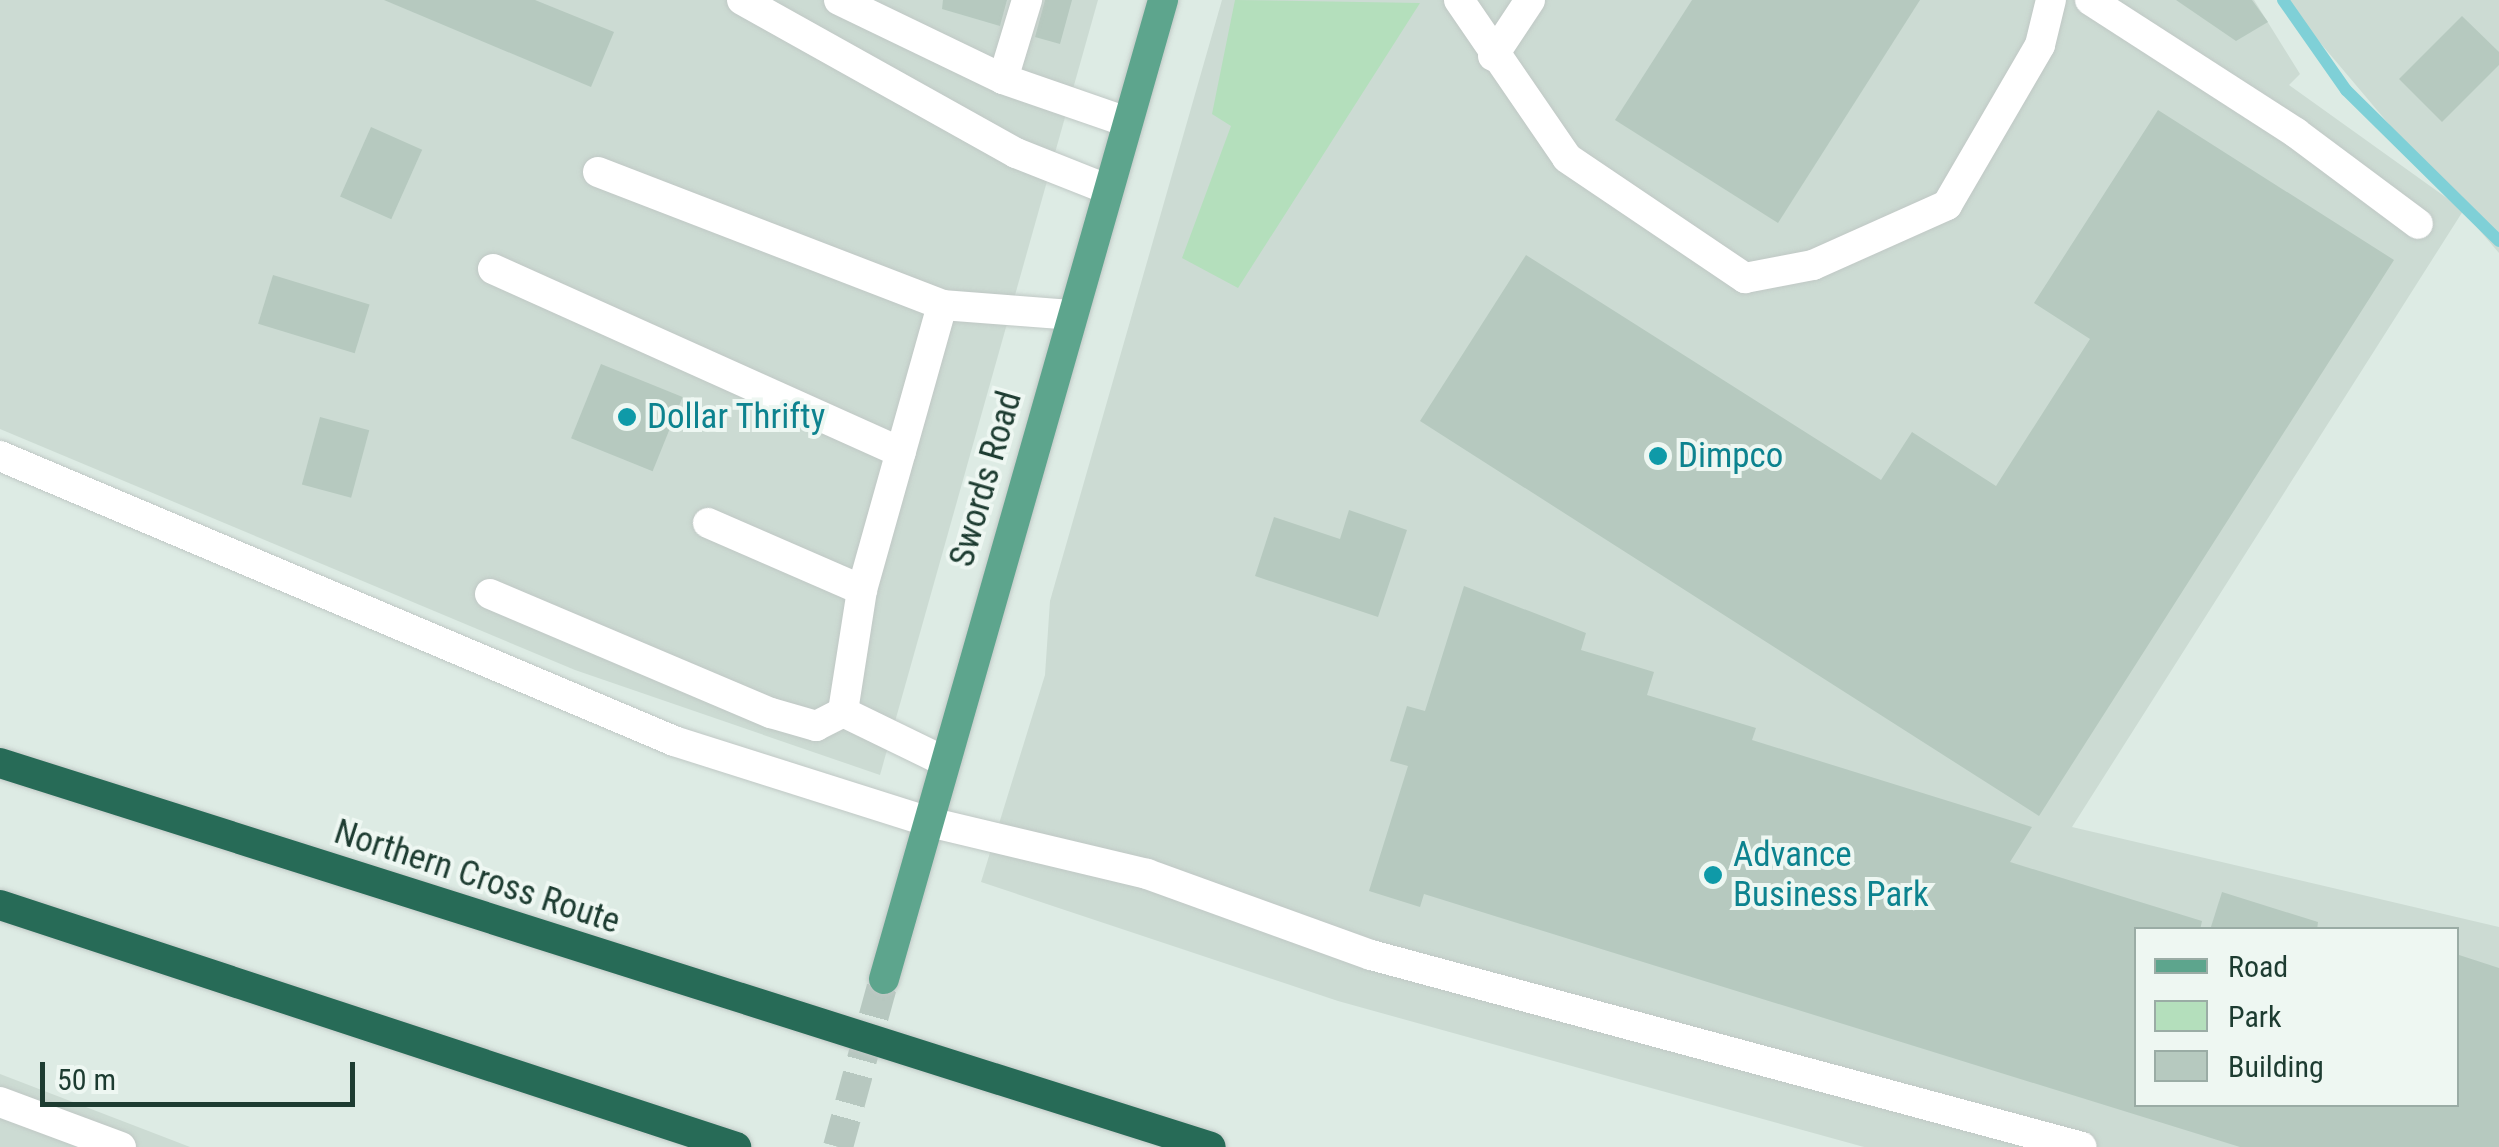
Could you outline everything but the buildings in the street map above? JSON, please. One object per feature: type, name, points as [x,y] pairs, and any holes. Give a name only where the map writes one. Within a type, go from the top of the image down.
[{"type":"highway","name":"Northern Cross Route","points":[[0,762],[932,1061]]},
{"type":"highway","points":[[0,905],[736,1147]]},
{"type":"highway","points":[[932,1061],[1186,1147]]},
{"type":"highway","points":[[932,1061],[1211,1147]]},
{"type":"main road","name":"Swords Road","points":[[884,979],[1164,0]]},
{"type":"lane","points":[[742,0],[946,117],[1107,189]]},
{"type":"lane","points":[[839,0],[1003,79],[1127,122]]},
{"type":"lane","points":[[1003,79],[1028,0]]},
{"type":"lane","points":[[1459,0],[1493,56],[1568,158],[1745,278],[1812,265],[1946,204],[2040,44],[2050,0]]},
{"type":"lane","points":[[1493,56],[1530,0]]},
{"type":"lane","points":[[2090,0],[2296,132],[2418,224]]},
{"type":"lane","points":[[598,172],[942,306],[1072,315]]},
{"type":"lane","points":[[493,269],[901,452]]},
{"type":"lane","points":[[843,712],[862,590],[942,306]]},
{"type":"lane","points":[[0,456],[674,741],[929,822],[1147,874],[1371,955],[2082,1147]]},
{"type":"lane","points":[[708,523],[862,590]]},
{"type":"lane","points":[[490,594],[771,713],[816,726],[843,712]]},
{"type":"lane","points":[[843,712],[944,761]]},
{"type":"lane","points":[[0,1102],[56,1136],[120,1147]]},
{"type":"shaded area","points":[[0,0],[1098,0],[880,775],[575,670],[0,429]]},
{"type":"shaded area","points":[[1222,0],[2254,0],[2300,74],[2289,85],[2458,206],[2284,0],[2499,0],[2499,253],[2463,211],[2072,827],[2499,927],[2499,1147],[1864,1147],[1338,1001],[981,882],[1045,675],[1050,601]]},
{"type":"shaded area","points":[[0,1074],[190,1147],[0,1147]]},
{"type":"green space","points":[[1235,0],[1420,3],[1238,288],[1182,258],[1231,126],[1212,114]]},
{"type":"waterway","points":[[2283,0],[2346,90],[2499,241]]},
{"type":"tunnel","points":[[838,1147],[884,979]]},
{"type":"place","name":"Dollar Thrifty","points":[[627,417]]},
{"type":"place","name":"Dimpco","points":[[1658,456]]},
{"type":"place","name":"Advance Business Park","points":[[1713,875]]}]
